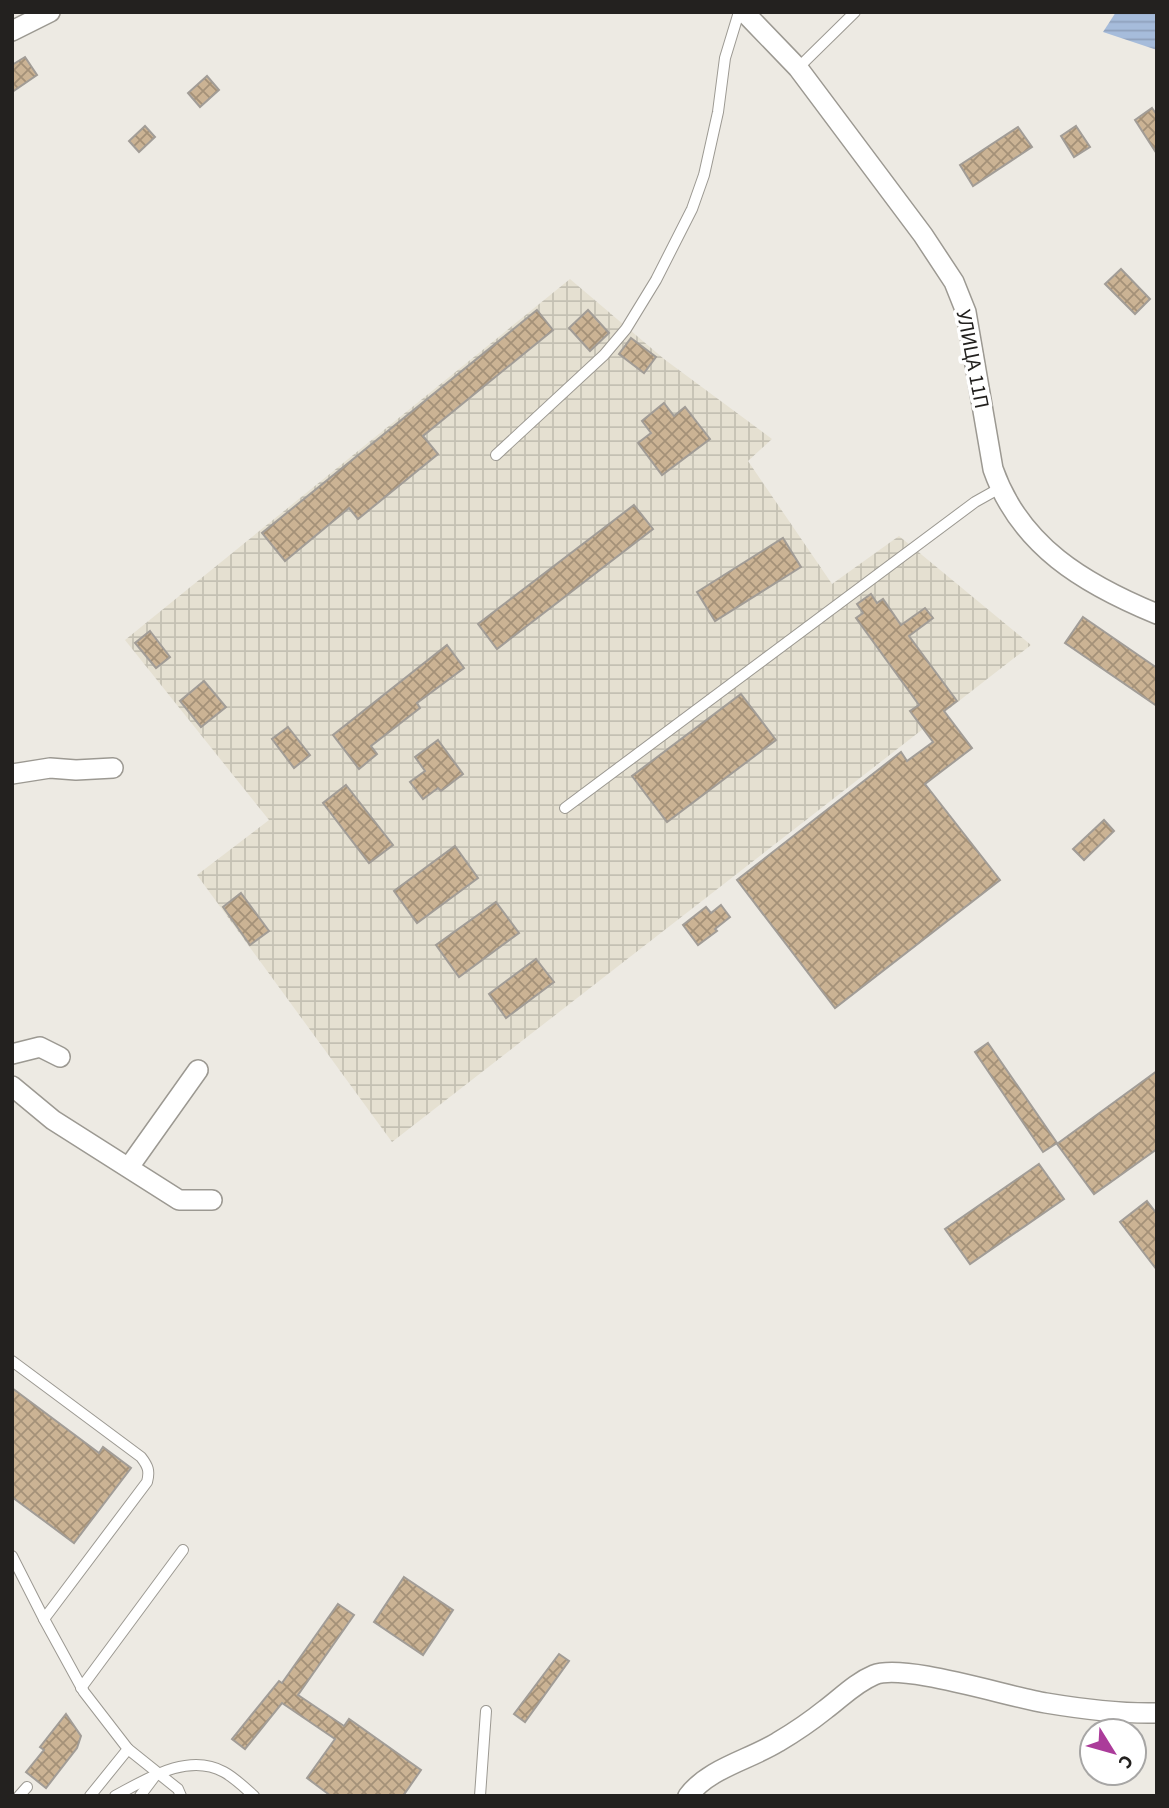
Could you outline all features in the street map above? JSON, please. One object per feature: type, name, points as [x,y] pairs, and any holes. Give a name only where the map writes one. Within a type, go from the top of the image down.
[{"type":"street","points":[[12,31],[50,12]]},
{"type":"street","name":"УЛИЦА 11П","points":[[742,12],[798,68],[923,235],[954,282],[966,312],[993,469],[1011,510],[1045,550],[1097,584],[1157,614]]},
{"type":"street","points":[[12,774],[50,768],[113,768]]},
{"type":"street","points":[[12,1054],[40,1046],[60,1057]]},
{"type":"street","points":[[129,1167],[198,1070]]},
{"type":"street","points":[[12,1086],[53,1120],[179,1200],[212,1200]]},
{"type":"street","points":[[688,1796],[710,1776],[761,1753],[797,1730],[858,1683],[889,1671],[943,1680],[1044,1703],[1157,1713]]},
{"type":"lane","points":[[496,455],[604,355],[626,329],[656,280],[692,209],[704,175],[713,139],[725,58],[742,12]]},
{"type":"lane","points":[[798,68],[855,12]]},
{"type":"lane","points":[[565,808],[975,502],[1000,488]]},
{"type":"lane","points":[[12,1361],[141,1457],[147,1464],[149,1474],[147,1482],[44,1619]]},
{"type":"lane","points":[[81,1688],[183,1550]]},
{"type":"lane","points":[[12,1556],[81,1688],[128,1749],[178,1789],[181,1796]]},
{"type":"lane","points":[[480,1796],[486,1711]]},
{"type":"lane","points":[[90,1796],[128,1749]]},
{"type":"lane","points":[[115,1796],[158,1773],[182,1766],[209,1767],[224,1772],[254,1796]]},
{"type":"lane","points":[[140,1796],[158,1773]]},
{"type":"lane","points":[[19,1796],[27,1787]]},
{"type":"shaded area","points":[[570,279],[664,359],[772,439],[748,461],[832,584],[899,536],[1031,645],[392,1142],[197,875],[269,820],[125,640]]},
{"type":"water","points":[[1116,12],[1157,12],[1157,50],[1103,32]]},
{"type":"building","points":[[25,57],[37,75],[12,92],[12,65]]},
{"type":"building","points":[[207,76],[219,90],[200,107],[188,93]]},
{"type":"building","points":[[1152,108],[1157,115],[1157,154],[1135,120]]},
{"type":"building","points":[[145,126],[155,137],[139,152],[129,141]]},
{"type":"building","points":[[1076,126],[1090,147],[1074,157],[1061,136]]},
{"type":"building","points":[[1018,127],[1032,147],[973,186],[960,165]]},
{"type":"building","points":[[1121,269],[1150,299],[1135,314],[1105,284]]},
{"type":"building","points":[[537,310],[553,330],[423,436],[438,454],[358,519],[349,508],[285,561],[262,533]]},
{"type":"building","points":[[588,310],[609,333],[590,351],[569,328]]},
{"type":"building","points":[[631,338],[656,357],[644,373],[619,354]]},
{"type":"building","points":[[664,403],[674,416],[685,407],[710,439],[662,475],[638,443],[651,433],[642,421]]},
{"type":"building","points":[[634,505],[653,529],[497,649],[478,624]]},
{"type":"building","points":[[783,538],[801,567],[715,621],[697,592]]},
{"type":"building","points":[[871,594],[877,603],[883,599],[901,625],[925,608],[933,618],[909,636],[957,701],[944,711],[972,748],[925,784],[1000,880],[835,1008],[737,880],[901,752],[907,761],[933,742],[910,711],[919,705],[856,618],[863,613],[857,604]]},
{"type":"building","points":[[1083,617],[1157,668],[1157,706],[1065,643]]},
{"type":"building","points":[[150,631],[170,657],[156,668],[135,643]]},
{"type":"building","points":[[447,645],[464,668],[417,703],[420,708],[371,746],[377,754],[359,769],[333,735]]},
{"type":"building","points":[[204,681],[226,707],[201,727],[180,701]]},
{"type":"building","points":[[741,694],[776,740],[667,822],[632,776]]},
{"type":"building","points":[[288,727],[310,755],[294,768],[272,739]]},
{"type":"building","points":[[438,740],[463,774],[441,791],[438,788],[423,799],[410,782],[425,771],[415,757]]},
{"type":"building","points":[[346,785],[393,845],[369,863],[323,803]]},
{"type":"building","points":[[1104,820],[1114,831],[1084,860],[1073,849]]},
{"type":"building","points":[[455,846],[478,878],[417,923],[394,891]]},
{"type":"building","points":[[241,893],[269,931],[250,945],[223,907]]},
{"type":"building","points":[[496,902],[519,933],[459,977],[436,945]]},
{"type":"building","points":[[721,905],[730,917],[698,945],[683,925],[706,907],[711,913]]},
{"type":"building","points":[[536,959],[554,982],[506,1018],[489,994]]},
{"type":"building","points":[[988,1043],[1057,1143],[1043,1152],[975,1052]]},
{"type":"building","points":[[1157,1071],[1157,1149],[1094,1194],[1057,1144]]},
{"type":"building","points":[[1039,1164],[1064,1199],[970,1264],[945,1229]]},
{"type":"building","points":[[1147,1201],[1157,1214],[1157,1270],[1120,1222]]},
{"type":"building","points":[[12,1388],[99,1453],[103,1447],[131,1468],[74,1543],[12,1497]]},
{"type":"building","points":[[404,1577],[453,1610],[423,1655],[374,1622]]},
{"type":"building","points":[[338,1604],[354,1615],[298,1695],[344,1726],[349,1719],[421,1770],[403,1796],[331,1796],[307,1778],[335,1739],[282,1703],[245,1749],[232,1739],[279,1681],[282,1683]]},
{"type":"building","points":[[559,1654],[569,1661],[525,1722],[514,1714]]},
{"type":"building","points":[[66,1714],[81,1736],[77,1748],[46,1788],[26,1772],[44,1750],[40,1747]]}]
